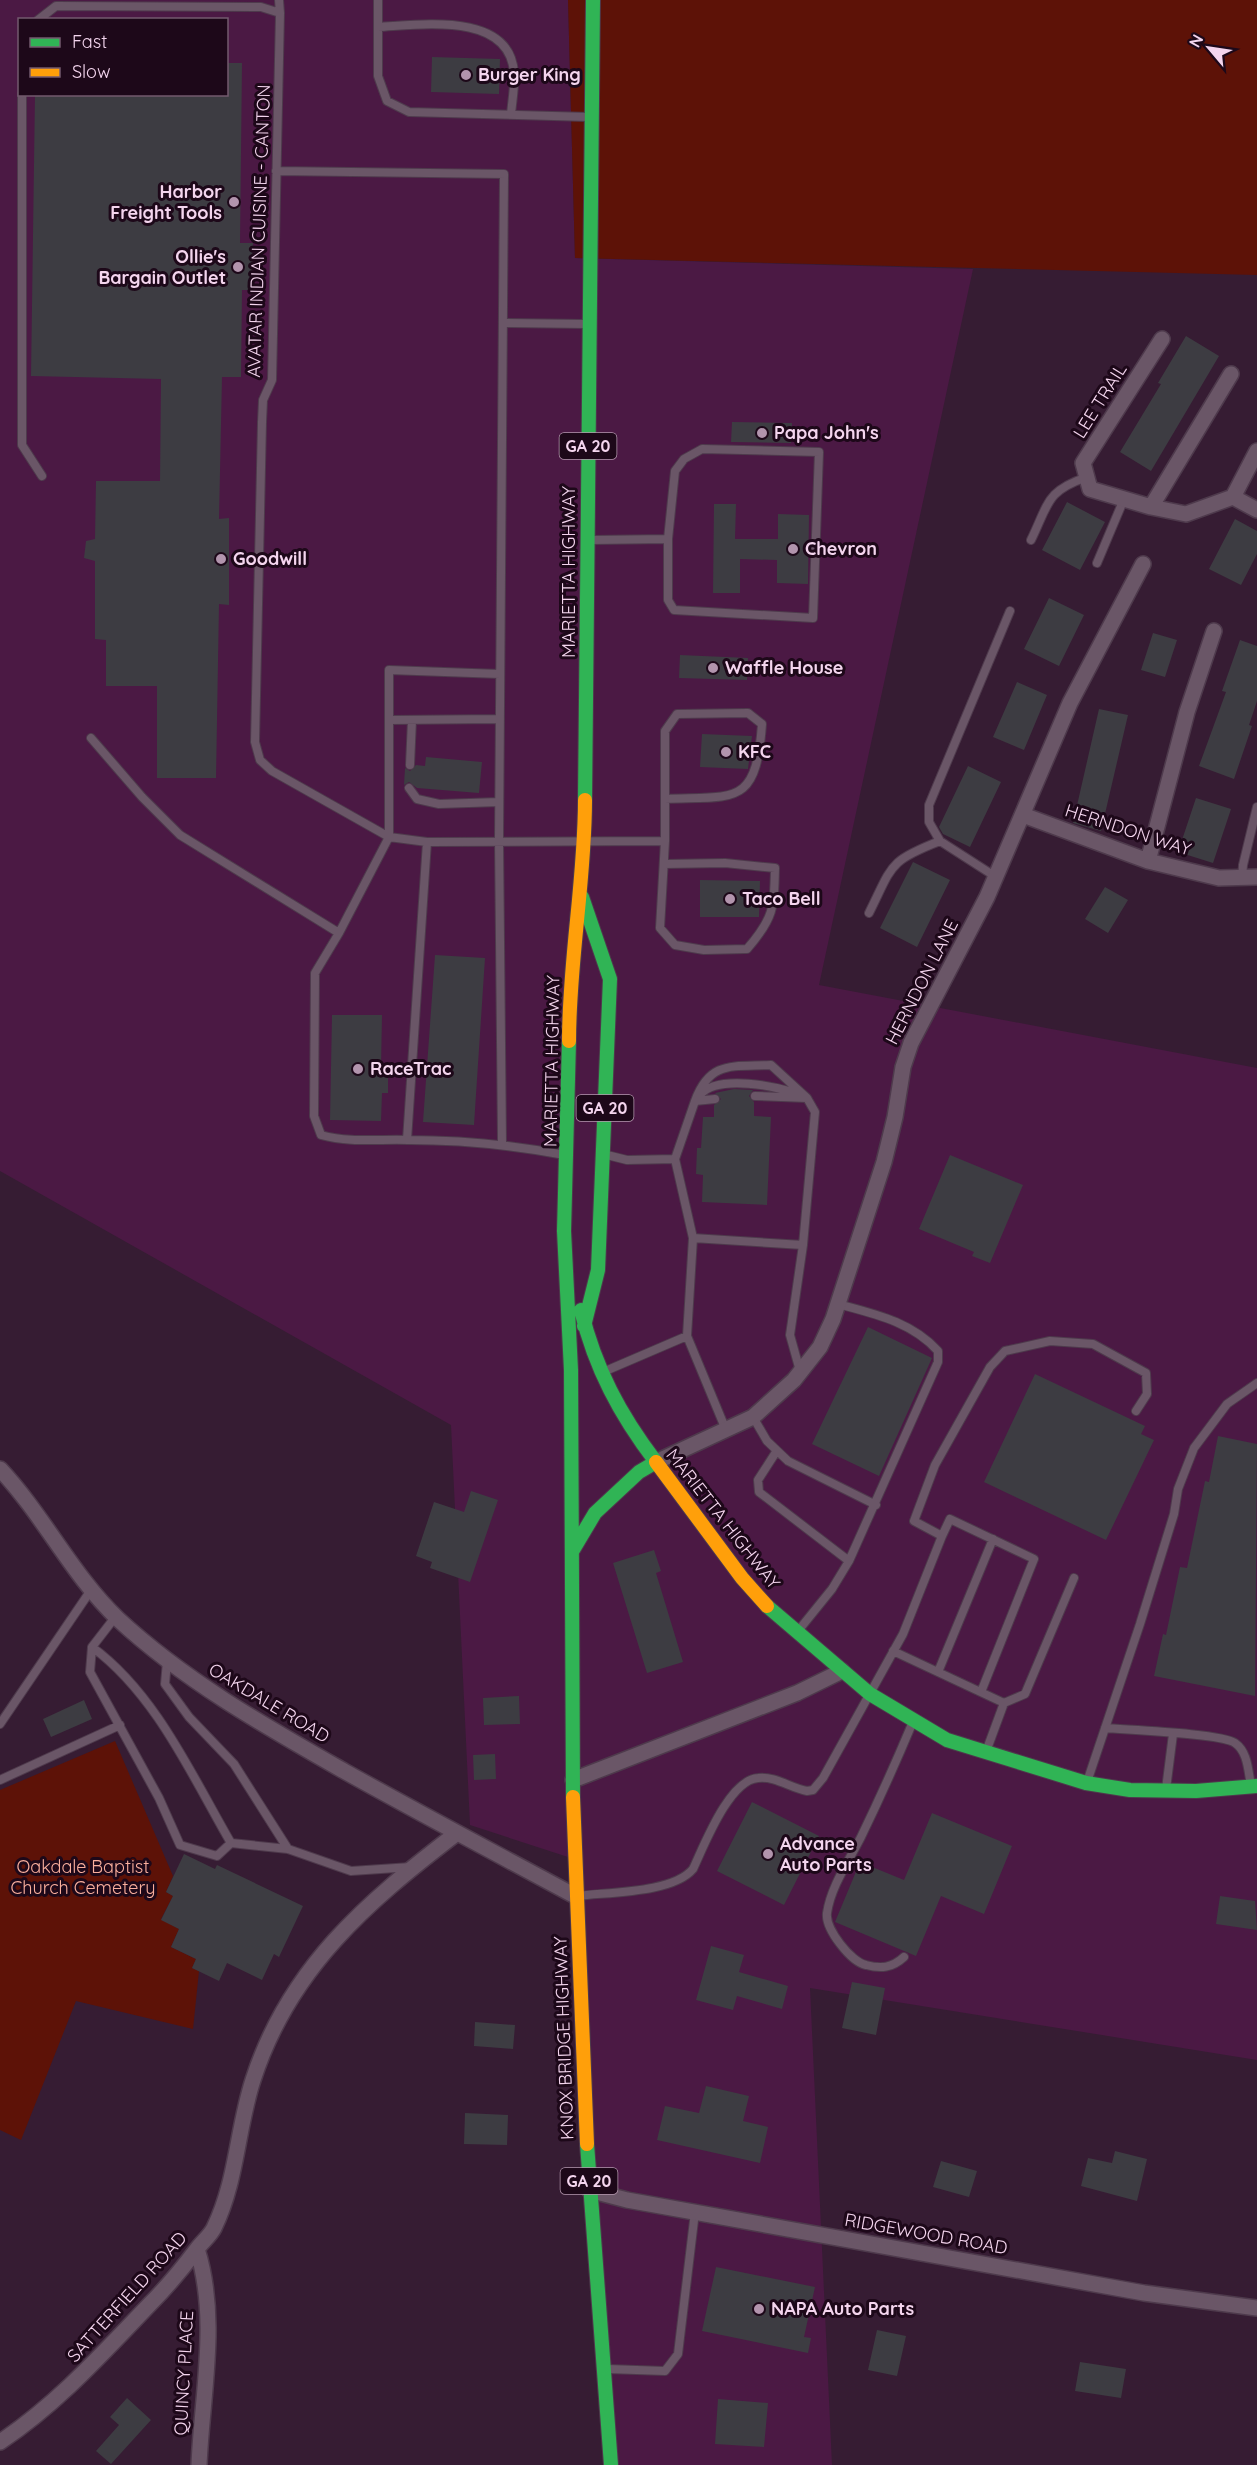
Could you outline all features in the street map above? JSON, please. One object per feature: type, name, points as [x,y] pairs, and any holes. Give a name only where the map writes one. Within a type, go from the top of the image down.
[{"type":"main road","name":"MARIETTA HIGHWAY","points":[[577,1897],[573,1780],[571,1370],[564,1231],[568,1155],[569,990],[585,843],[593,0]]},
{"type":"main road","name":"MARIETTA HIGHWAY","points":[[580,892],[610,979],[598,1270],[584,1326]]},
{"type":"main road","name":"MARIETTA HIGHWAY","points":[[564,1231],[589,1348],[599,1374],[634,1434],[742,1578],[773,1612],[870,1694],[913,1722],[947,1740],[986,1754],[1086,1783],[1130,1790],[1254,1787]]},
{"type":"main road","points":[[573,1550],[595,1514],[639,1472],[656,1462]]},
{"type":"main road","name":"KNOX BRIDGE HIGHWAY","points":[[577,1897],[580,2036],[589,2190],[611,2465]]},
{"type":"street","name":"LEE TRAIL","points":[[1087,477],[1083,463],[1162,339]]},
{"type":"street","points":[[1151,507],[1231,374]]},
{"type":"street","points":[[1087,477],[1090,489],[1151,507],[1186,514],[1233,497],[1257,452]]},
{"type":"street","points":[[1233,497],[1257,510]]},
{"type":"street","name":"HERNDON LANE","points":[[656,1462],[753,1417],[794,1380],[820,1347],[838,1304],[884,1162],[908,1051],[996,877],[1070,703],[1143,564]]},
{"type":"street","points":[[1148,861],[1187,712],[1214,631]]},
{"type":"street","name":"HERNDON WAY","points":[[1023,815],[1148,861],[1219,878],[1250,877]]},
{"type":"street","name":"OAKDALE ROAD","points":[[0,1469],[20,1490],[91,1590],[166,1661],[265,1725],[457,1833],[577,1897]]},
{"type":"street","points":[[573,1780],[797,1693],[842,1671]]},
{"type":"street","name":"SATTERFIELD ROAD","points":[[0,2442],[36,2418],[74,2383],[179,2274],[213,2230],[227,2196],[252,2082],[265,2045],[286,2003],[309,1969],[374,1899],[457,1833]]},
{"type":"street","name":"RIDGEWOOD ROAD","points":[[589,2190],[627,2200],[1144,2293],[1257,2308]]},
{"type":"street","name":"QUINCY PLACE","points":[[197,2249],[204,2269],[208,2332],[199,2465]]},
{"type":"lane","name":"AVATAR INDIAN CUISINE - CANTON","points":[[279,0],[272,380],[263,400],[255,742],[260,760],[272,771],[389,837]]},
{"type":"lane","points":[[378,0],[378,76],[387,101],[409,112],[591,117]]},
{"type":"lane","points":[[41,18],[56,6],[261,7],[280,13]]},
{"type":"lane","points":[[378,27],[448,24],[482,30],[504,44],[514,72],[511,115]]},
{"type":"lane","points":[[22,96],[22,445],[42,476]]},
{"type":"lane","points":[[276,171],[504,174],[499,802],[502,1143]]},
{"type":"lane","points":[[503,324],[590,324]]},
{"type":"lane","points":[[702,448],[819,452],[813,618],[674,610],[668,600],[668,540],[675,471],[684,459],[702,448]]},
{"type":"lane","points":[[1031,540],[1053,494],[1062,485],[1087,477]]},
{"type":"lane","points":[[1097,563],[1124,499]]},
{"type":"lane","points":[[587,540],[668,540]]},
{"type":"lane","points":[[996,877],[940,841],[929,822],[929,805],[1010,611]]},
{"type":"lane","points":[[500,674],[388,670],[389,837],[339,933],[315,973],[314,1116],[321,1135],[346,1141],[502,1143],[568,1155]]},
{"type":"lane","points":[[664,864],[726,863],[775,868],[774,899],[766,927],[747,949],[704,950],[675,945],[660,928],[665,841],[665,799],[665,731],[677,714],[748,713],[762,724],[760,758],[750,783],[734,796],[665,799]]},
{"type":"lane","points":[[388,720],[500,719]]},
{"type":"lane","points":[[410,765],[412,720]]},
{"type":"lane","points":[[91,738],[142,797],[180,836],[339,933]]},
{"type":"lane","points":[[409,788],[417,799],[438,804],[499,802]]},
{"type":"lane","points":[[1250,877],[1243,865],[1257,807]]},
{"type":"lane","points":[[389,837],[428,842],[665,841]]},
{"type":"lane","points":[[869,913],[894,863],[908,853],[940,841]]},
{"type":"lane","points":[[407,1140],[428,842]]},
{"type":"lane","points":[[726,1430],[687,1335],[693,1238],[675,1159],[702,1083],[716,1071],[726,1067],[771,1065],[807,1098],[815,1112],[802,1245],[790,1335],[800,1371]]},
{"type":"lane","points":[[695,1101],[705,1089],[715,1086],[755,1084],[781,1087],[807,1098]]},
{"type":"lane","points":[[754,1096],[807,1098]]},
{"type":"lane","points":[[695,1101],[715,1099]]},
{"type":"lane","points":[[603,1154],[627,1160],[675,1159]]},
{"type":"lane","points":[[693,1238],[802,1245]]},
{"type":"lane","points":[[797,1632],[832,1588],[849,1561],[938,1362],[938,1351],[931,1343],[895,1320],[838,1304]]},
{"type":"lane","points":[[599,1374],[687,1335]]},
{"type":"lane","points":[[942,1536],[914,1521],[935,1465],[990,1367],[1005,1351],[1050,1341],[1093,1344],[1146,1373],[1147,1394],[1136,1411]]},
{"type":"lane","points":[[1086,1783],[1171,1525],[1178,1489],[1194,1448],[1227,1404],[1257,1383]]},
{"type":"lane","points":[[753,1417],[776,1452],[788,1461],[876,1505]]},
{"type":"lane","points":[[776,1452],[758,1480],[759,1492],[849,1561]]},
{"type":"lane","points":[[577,1897],[668,1885],[685,1878],[693,1869],[727,1801],[743,1783],[756,1778],[772,1779],[799,1790],[813,1790],[823,1778],[893,1651],[950,1519],[1034,1559],[981,1692]]},
{"type":"lane","points":[[938,1672],[993,1539]]},
{"type":"lane","points":[[986,1754],[1004,1703],[1025,1694],[1074,1578]]},
{"type":"lane","points":[[0,1725],[91,1590]]},
{"type":"lane","points":[[116,1616],[92,1647],[90,1672],[159,1798],[180,1845],[217,1856],[231,1843],[288,1849],[351,1871],[412,1867]]},
{"type":"lane","points":[[92,1647],[110,1660],[167,1733],[231,1843]]},
{"type":"lane","points":[[893,1651],[1004,1703]]},
{"type":"lane","points":[[166,1661],[165,1684],[189,1717],[234,1764],[288,1849]]},
{"type":"lane","points":[[904,1957],[898,1963],[881,1969],[861,1964],[830,1932],[827,1914],[841,1875],[880,1799],[913,1722]]},
{"type":"lane","points":[[0,1780],[120,1725]]},
{"type":"lane","points":[[1105,1728],[1198,1735],[1234,1742],[1244,1754],[1254,1787]]},
{"type":"lane","points":[[1166,1790],[1173,1734]]},
{"type":"lane","points":[[603,2368],[666,2371],[678,2354],[695,2212]]},
{"type":"shaded area","points":[[0,0],[568,0],[575,258],[973,269],[819,985],[1257,1068],[1257,2060],[810,1988],[832,2465],[607,2465],[568,1857],[470,1825],[451,1425],[0,1171]]},
{"type":"green space","points":[[568,0],[1257,0],[1257,275],[575,258]]},
{"type":"green space","name":"Oakdale Baptist Church Cemetery","points":[[115,1741],[173,1876],[166,1892],[173,1896],[161,1919],[179,1929],[171,1947],[196,1959],[192,1968],[199,1971],[193,2029],[76,2001],[21,2140],[0,2130],[0,1790]]},
{"type":"building","name":"Burger King","points":[[432,57],[500,59],[499,94],[431,92]]},
{"type":"building","points":[[228,63],[242,63],[240,243],[253,243],[252,290],[242,290],[241,377],[222,377],[219,519],[229,518],[229,605],[219,604],[216,778],[157,778],[157,686],[106,686],[106,640],[95,639],[95,561],[84,558],[86,541],[95,539],[96,481],[160,481],[161,379],[31,376],[35,96],[228,96]]},
{"type":"building","points":[[1186,336],[1219,356],[1151,471],[1120,452],[1161,384],[1158,383]]},
{"type":"building","name":"Papa John's","points":[[732,422],[792,423],[791,443],[731,442]]},
{"type":"building","points":[[1067,502],[1105,522],[1080,570],[1042,550]]},
{"type":"building","points":[[714,504],[736,504],[735,539],[778,539],[778,514],[809,515],[808,584],[777,583],[777,560],[740,559],[740,593],[713,593]]},
{"type":"building","points":[[1235,519],[1257,531],[1257,554],[1241,585],[1209,569]]},
{"type":"building","points":[[1049,598],[1084,615],[1059,666],[1024,649]]},
{"type":"building","points":[[1153,633],[1177,640],[1165,677],[1141,670]]},
{"type":"building","points":[[1240,640],[1257,646],[1257,701],[1249,725],[1252,726],[1234,779],[1199,766],[1226,692],[1222,691]]},
{"type":"building","name":"Waffle House","points":[[680,655],[748,658],[747,680],[679,678]]},
{"type":"building","points":[[1017,682],[1047,695],[1024,750],[993,737]]},
{"type":"building","points":[[1099,709],[1128,715],[1101,831],[1073,823]]},
{"type":"building","name":"KFC","points":[[702,734],[752,736],[748,769],[700,767]]},
{"type":"building","points":[[426,757],[482,762],[479,793],[417,788],[409,782],[404,785],[405,768],[410,771],[416,765],[425,766]]},
{"type":"building","points":[[968,766],[1001,782],[970,847],[943,834],[939,827]]},
{"type":"building","points":[[1196,798],[1231,809],[1213,863],[1178,852]]},
{"type":"building","points":[[913,862],[950,880],[917,947],[880,928]]},
{"type":"building","name":"Taco Bell","points":[[700,880],[760,881],[759,917],[700,917]]},
{"type":"building","points":[[1105,887],[1128,900],[1108,933],[1085,919]]},
{"type":"building","points":[[435,955],[485,958],[474,1125],[423,1122]]},
{"type":"building","name":"RaceTrac","points":[[332,1015],[382,1015],[381,1067],[388,1070],[388,1093],[382,1093],[381,1121],[330,1120]]},
{"type":"building","points":[[734,1089],[753,1090],[749,1096],[754,1102],[754,1116],[771,1117],[767,1205],[702,1202],[703,1175],[696,1174],[697,1148],[701,1148],[703,1117],[714,1117],[714,1105],[721,1099],[715,1093]]},
{"type":"building","points":[[950,1155],[1023,1185],[990,1263],[972,1256],[974,1252],[919,1229]]},
{"type":"building","points":[[868,1327],[932,1358],[879,1476],[812,1444]]},
{"type":"building","points":[[1035,1374],[1145,1426],[1141,1434],[1154,1440],[1106,1540],[984,1482]]},
{"type":"building","points":[[1218,1436],[1257,1444],[1255,1696],[1154,1676],[1163,1634],[1166,1635],[1180,1567],[1187,1568],[1205,1481],[1209,1482]]},
{"type":"building","points":[[471,1491],[498,1500],[470,1582],[430,1568],[432,1562],[416,1556],[434,1502],[464,1512]]},
{"type":"building","points":[[654,1550],[661,1571],[656,1573],[683,1662],[647,1673],[613,1563]]},
{"type":"building","points":[[519,1696],[520,1724],[484,1725],[483,1698]]},
{"type":"building","points":[[84,1700],[92,1719],[51,1737],[43,1719]]},
{"type":"building","points":[[495,1754],[496,1779],[474,1780],[473,1755]]},
{"type":"building","name":"Advance Auto Parts","points":[[752,1802],[819,1836],[784,1905],[717,1871]]},
{"type":"building","points":[[932,1813],[1012,1846],[984,1914],[941,1896],[916,1956],[835,1922],[860,1862],[904,1880]]},
{"type":"building","points":[[184,1854],[215,1869],[217,1865],[303,1906],[279,1957],[274,1954],[262,1980],[227,1963],[219,1981],[192,1968],[196,1959],[171,1947],[179,1929],[161,1920],[173,1896],[166,1892]]},
{"type":"building","points":[[1220,1896],[1255,1901],[1257,1930],[1216,1924]]},
{"type":"building","points":[[711,1946],[744,1955],[739,1972],[788,1986],[782,2009],[737,1996],[733,2010],[696,2000]]},
{"type":"building","points":[[852,1982],[885,1988],[876,2035],[842,2028]]},
{"type":"building","points":[[475,2022],[515,2025],[513,2049],[474,2046]]},
{"type":"building","points":[[706,2086],[749,2096],[743,2121],[768,2127],[760,2163],[657,2140],[665,2106],[699,2113]]},
{"type":"building","points":[[465,2113],[508,2115],[507,2145],[464,2144]]},
{"type":"building","points":[[1115,2151],[1147,2159],[1137,2201],[1081,2186],[1088,2158],[1112,2163]]},
{"type":"building","points":[[941,2161],[977,2171],[969,2197],[933,2187]]},
{"type":"building","name":"NAPA Auto Parts","points":[[716,2267],[815,2287],[804,2337],[811,2338],[808,2353],[702,2331]]},
{"type":"building","points":[[877,2330],[906,2336],[897,2376],[868,2370]]},
{"type":"building","points":[[1080,2362],[1126,2369],[1121,2398],[1075,2391]]},
{"type":"building","points":[[127,2398],[151,2420],[111,2464],[96,2451],[119,2425],[110,2417]]},
{"type":"building","points":[[718,2399],[768,2403],[764,2447],[715,2444]]},
{"type":"traffic: fast","points":[[585,800],[593,0]]},
{"type":"traffic: fast","points":[[582,897],[610,979],[598,1270],[584,1326]]},
{"type":"traffic: fast","points":[[569,1041],[564,1231],[571,1370],[573,1797]]},
{"type":"traffic: fast","points":[[573,1550],[595,1513],[639,1472],[656,1462],[631,1427],[610,1390],[594,1352],[581,1310]]},
{"type":"traffic: fast","points":[[767,1606],[870,1694],[947,1740],[1086,1783],[1130,1790],[1196,1791],[1257,1786]]},
{"type":"traffic: fast","points":[[587,2144],[611,2465]]},
{"type":"traffic: slow","points":[[569,1041],[585,800]]},
{"type":"traffic: slow","points":[[656,1462],[742,1578],[767,1606]]},
{"type":"traffic: slow","points":[[573,1797],[587,2144]]},
{"type":"place","name":"Burger King","points":[[466,75]]},
{"type":"place","name":"Harbor Freight Tools","points":[[234,202]]},
{"type":"place","name":"Ollie's Bargain Outlet","points":[[238,267]]},
{"type":"place","name":"Papa John's","points":[[762,433]]},
{"type":"place","name":"Chevron","points":[[793,549]]},
{"type":"place","name":"Goodwill","points":[[221,559]]},
{"type":"place","name":"Waffle House","points":[[713,668]]},
{"type":"place","name":"KFC","points":[[726,752]]},
{"type":"place","name":"Taco Bell","points":[[730,899]]},
{"type":"place","name":"RaceTrac","points":[[358,1069]]},
{"type":"place","name":"Advance Auto Parts","points":[[768,1854]]},
{"type":"place","name":"NAPA Auto Parts","points":[[759,2309]]}]
